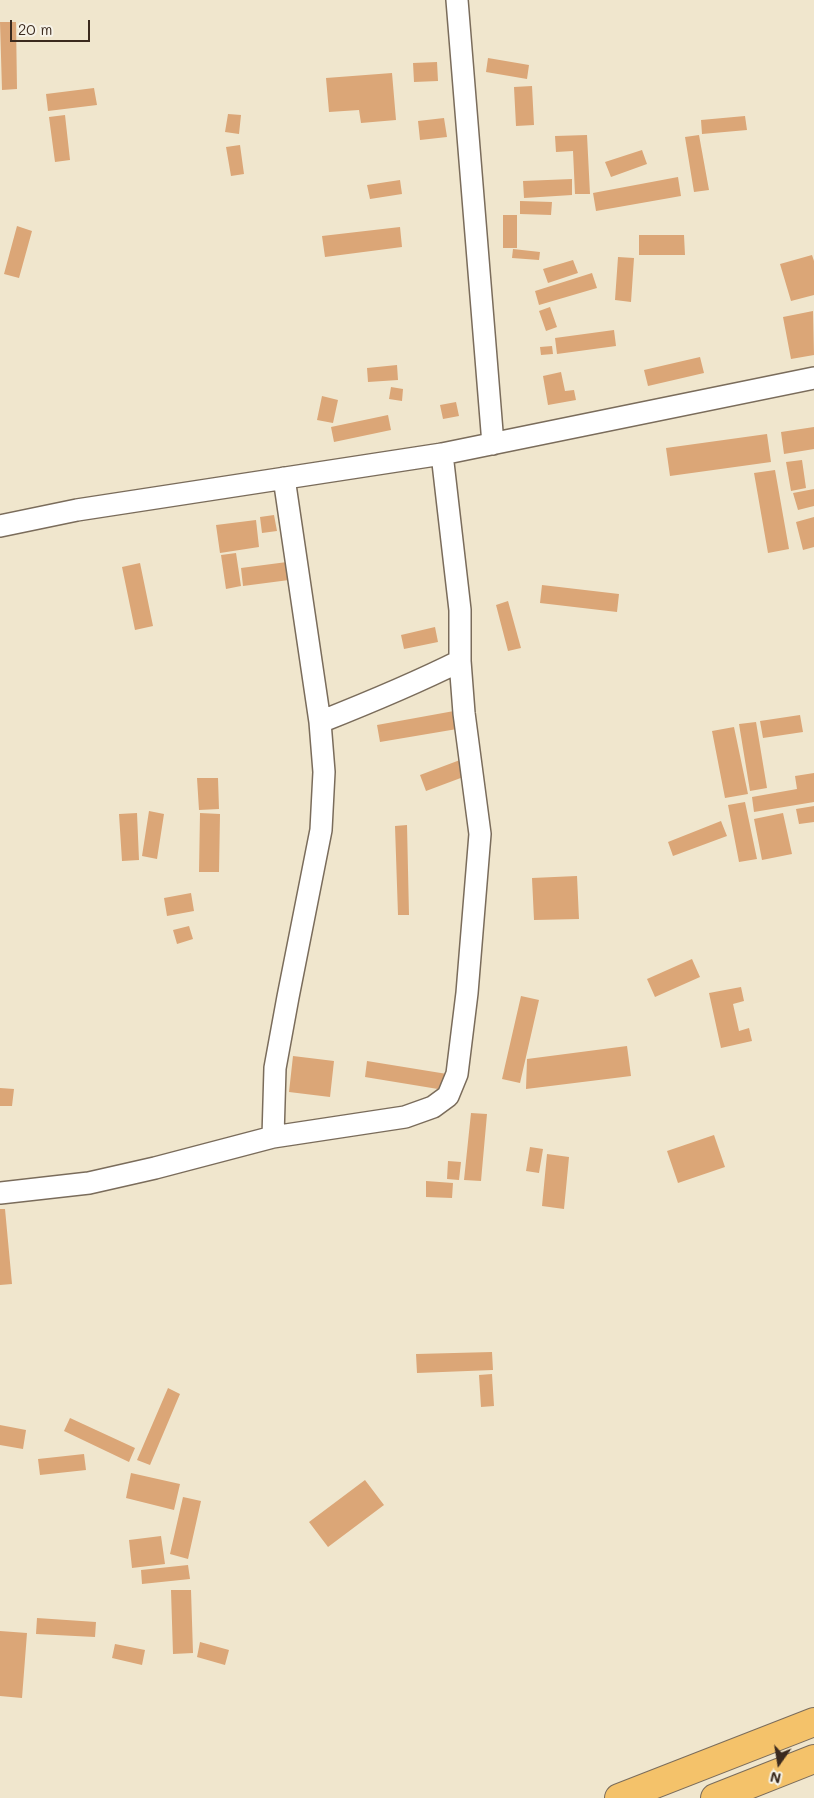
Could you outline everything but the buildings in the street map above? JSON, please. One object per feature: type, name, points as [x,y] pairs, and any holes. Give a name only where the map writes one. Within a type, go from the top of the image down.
[{"type":"main road","points":[[619,1798],[814,1722]]},
{"type":"main road","points":[[715,1798],[814,1759]]},
{"type":"street","points":[[457,0],[493,444]]},
{"type":"street","points":[[0,526],[77,510],[442,454],[814,378]]},
{"type":"street","points":[[0,1193],[89,1183],[273,1137],[405,1117],[434,1107],[448,1096],[457,1074],[467,993],[480,834],[464,713],[460,661],[460,610],[442,454]]},
{"type":"street","points":[[273,1137],[275,1068],[321,830],[324,772],[320,722],[284,478]]},
{"type":"street","points":[[320,722],[411,685],[460,661]]}]
